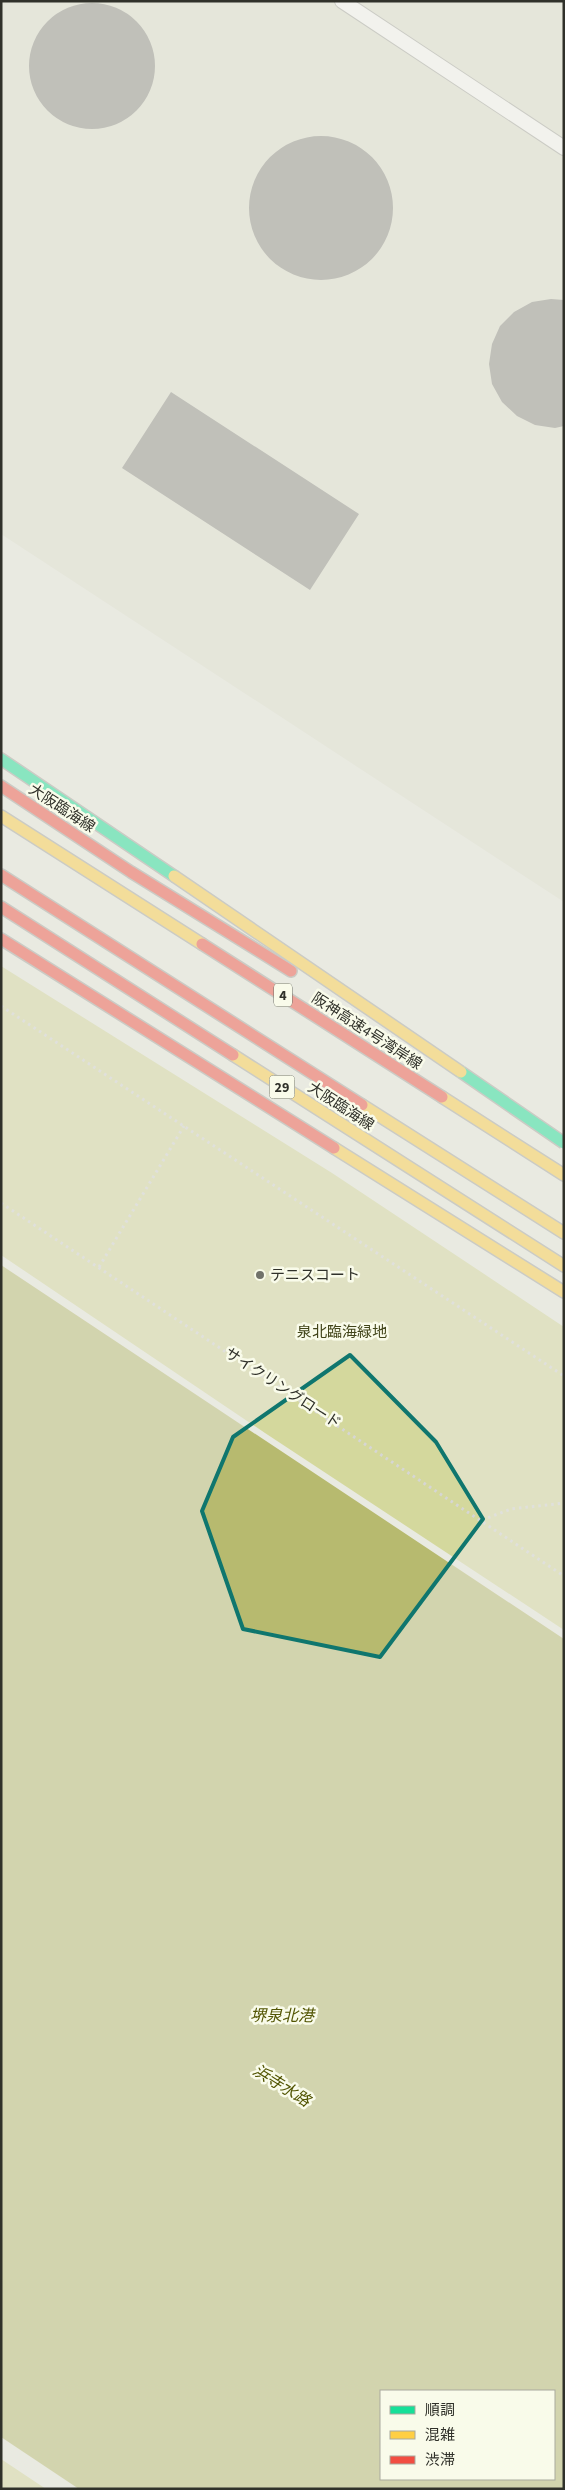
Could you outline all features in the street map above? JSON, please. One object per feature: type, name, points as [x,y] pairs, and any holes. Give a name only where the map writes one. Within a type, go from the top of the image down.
[{"type":"main road","name":"4","points":[[1,759],[564,1141]]},
{"type":"main road","name":"大阪臨海線","points":[[1,786],[131,872],[564,1141]]},
{"type":"main road","name":"阪神高速4号湾岸線","points":[[1,816],[564,1175]]},
{"type":"main road","points":[[1,875],[564,1233]]},
{"type":"main road","name":"大阪臨海線","points":[[1,907],[564,1266]]},
{"type":"main road","points":[[1,939],[564,1292]]},
{"type":"lane","points":[[342,1],[564,148]]},
{"type":"path","points":[[1,1006],[564,1376]]},
{"type":"path","points":[[98,1267],[184,1126]]},
{"type":"path","name":"サイクリングロード","points":[[1,1203],[564,1576]]},
{"type":"path","points":[[481,1520],[511,1509],[564,1503]]},
{"type":"highlighted area","points":[[350,1355],[436,1442],[483,1519],[380,1657],[243,1629],[202,1511],[233,1437]]},
{"type":"shaded area","points":[[1,1],[564,1],[564,902],[1,534]]},
{"type":"green space","name":"泉北臨海緑地","points":[[1,966],[332,1173],[564,1327],[564,1630],[265,1433],[1,1255]]},
{"type":"green space","points":[[1,2459],[46,2489],[1,2489]]},
{"type":"water","name":"堺泉北港","points":[[1,1265],[564,1639],[564,2489],[79,2489],[1,2437]]},
{"type":"building","points":[[92,3],[116,8],[136,22],[150,42],[155,66],[150,90],[136,110],[116,124],[92,129],[68,124],[48,110],[34,90],[29,66],[34,42],[48,22],[68,8]]},
{"type":"building","points":[[321,136],[349,141],[372,157],[388,180],[393,208],[388,236],[372,259],[349,275],[321,280],[293,275],[270,259],[254,236],[249,208],[254,180],[270,157],[293,141]]},
{"type":"building","points":[[551,299],[564,300],[564,426],[555,428],[535,425],[517,416],[502,402],[492,384],[489,364],[492,344],[500,326],[514,312],[532,302]]},
{"type":"building","points":[[171,392],[359,514],[310,590],[122,468]]},
{"type":"traffic: fast","points":[[1,759],[174,876]]},
{"type":"traffic: fast","points":[[461,1072],[564,1143]]},
{"type":"traffic: slow","points":[[1,816],[202,944]]},
{"type":"traffic: slow","points":[[174,876],[461,1072]]},
{"type":"traffic: slow","points":[[233,1055],[564,1266]]},
{"type":"traffic: slow","points":[[442,1097],[564,1175]]},
{"type":"traffic: slow","points":[[362,1105],[564,1233]]},
{"type":"traffic: slow","points":[[334,1148],[564,1292]]},
{"type":"traffic: jam","points":[[1,786],[131,872],[291,971]]},
{"type":"traffic: jam","points":[[1,875],[362,1105]]},
{"type":"traffic: jam","points":[[1,907],[233,1055]]},
{"type":"traffic: jam","points":[[1,939],[334,1148]]},
{"type":"traffic: jam","points":[[202,944],[442,1097]]},
{"type":"place","name":"テニスコート","points":[[260,1275]]},
{"type":"water label","name":"浜寺水路","points":[[282,2085]]}]
